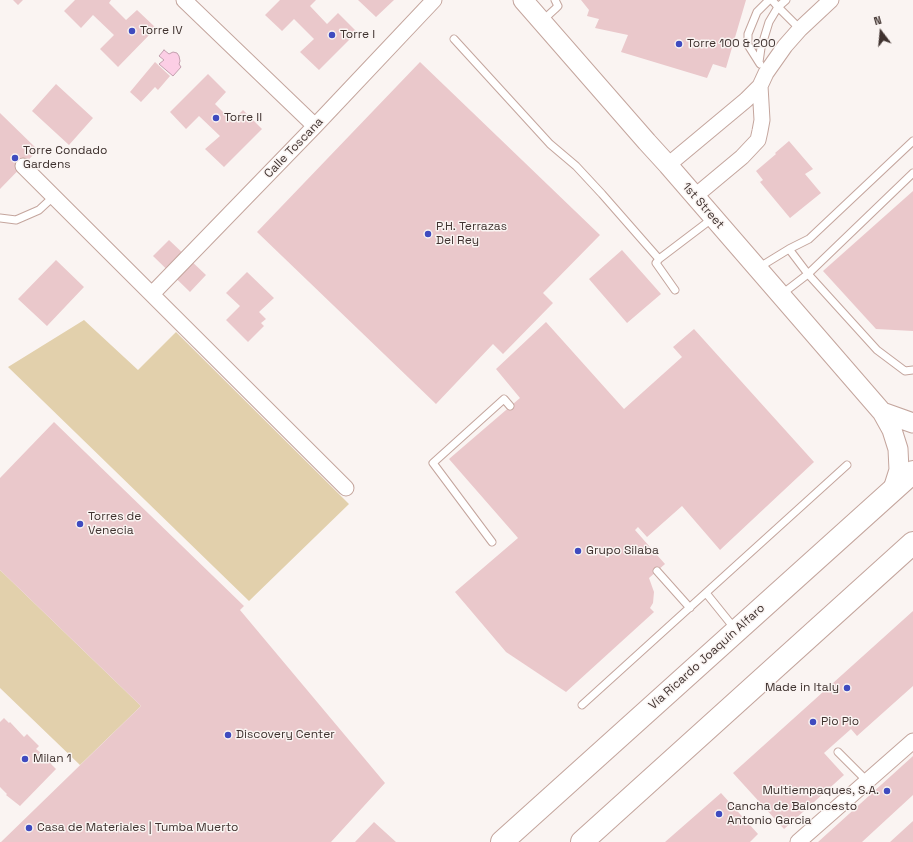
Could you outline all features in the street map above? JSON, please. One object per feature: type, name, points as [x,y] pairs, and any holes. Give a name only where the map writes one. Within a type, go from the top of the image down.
[{"type":"main road","name":"Vía Ricardo Joaquín Alfaro","points":[[502,842],[913,472]]},
{"type":"main road","points":[[582,842],[909,551]]},
{"type":"street","points":[[184,0],[316,126]]},
{"type":"street","name":"Calle Toscana","points":[[152,294],[316,126],[434,0]]},
{"type":"street","points":[[668,166],[729,115],[761,74],[800,29],[831,0]]},
{"type":"street","name":"1st Street","points":[[522,2],[541,21],[882,412],[892,430],[898,449],[899,470],[893,489]]},
{"type":"street","points":[[694,197],[742,157],[758,140],[762,120],[761,74]]},
{"type":"street","points":[[22,166],[346,488]]},
{"type":"street","name":"1st Street","points":[[882,412],[913,423]]},
{"type":"street","points":[[798,842],[913,741]]},
{"type":"lane","points":[[541,21],[556,9],[558,6],[555,0]]},
{"type":"lane","points":[[761,74],[748,45],[748,34],[757,12],[770,0],[800,29]]},
{"type":"lane","points":[[761,74],[761,48],[769,22],[778,7],[786,0]]},
{"type":"lane","points":[[454,39],[550,144],[576,166],[659,259]]},
{"type":"lane","points":[[756,268],[809,239],[913,141]]},
{"type":"lane","points":[[780,296],[808,274],[913,173]]},
{"type":"lane","points":[[0,218],[16,220],[39,210],[53,197]]},
{"type":"lane","points":[[675,290],[656,263],[659,259],[713,218]]},
{"type":"lane","points":[[789,249],[808,274],[877,350],[905,371],[913,370]]},
{"type":"lane","points":[[492,542],[433,463],[504,399],[510,406]]},
{"type":"lane","points":[[582,705],[846,465]]},
{"type":"lane","points":[[657,571],[690,608]]},
{"type":"lane","points":[[706,593],[737,630]]},
{"type":"lane","points":[[838,752],[866,781]]},
{"type":"shaded area","points":[[164,50],[169,54],[173,52],[177,53],[179,56],[179,64],[181,67],[173,76],[159,64],[164,60],[159,56]]},
{"type":"shaded area","points":[[84,320],[138,370],[176,332],[349,504],[249,601],[8,367]]},
{"type":"shaded area","points":[[0,570],[141,706],[80,765],[0,688]]},
{"type":"building","points":[[13,0],[23,0],[18,5]]},
{"type":"building","name":"Torre IV","points":[[75,0],[111,0],[109,3],[126,20],[137,10],[156,28],[118,67],[100,49],[114,35],[93,15],[81,28],[64,11]]},
{"type":"building","name":"Torre I","points":[[280,0],[316,0],[310,6],[327,24],[338,13],[357,32],[319,70],[300,52],[314,39],[294,19],[282,31],[265,15]]},
{"type":"building","points":[[358,0],[394,0],[376,17]]},
{"type":"building","name":"Torre 100 & 200","points":[[581,0],[746,0],[726,68],[713,64],[707,78],[621,52],[628,35],[595,28],[599,19],[587,16],[589,10]]},
{"type":"building","points":[[155,62],[170,76],[158,90],[155,87],[141,102],[130,92]]},
{"type":"building","name":"P.H. Terrazas Del Rey","points":[[420,62],[600,235],[543,293],[553,303],[503,354],[493,344],[436,404],[257,232]]},
{"type":"building","name":"Torre II","points":[[208,74],[226,92],[215,104],[232,121],[243,110],[262,129],[224,167],[205,149],[220,136],[199,116],[186,129],[170,112]]},
{"type":"building","points":[[56,84],[93,118],[69,145],[32,111]]},
{"type":"building","name":"Torre Condado Gardens","points":[[0,113],[38,150],[0,189]]},
{"type":"building","points":[[789,141],[813,169],[805,174],[821,193],[790,218],[760,182],[763,180],[756,171]]},
{"type":"building","points":[[913,191],[913,331],[876,329],[823,271]]},
{"type":"building","points":[[169,240],[206,275],[190,292],[153,256]]},
{"type":"building","points":[[622,250],[661,294],[627,323],[589,279]]},
{"type":"building","points":[[56,260],[84,287],[47,326],[18,299]]},
{"type":"building","points":[[247,272],[274,298],[259,312],[266,319],[261,323],[264,326],[248,342],[226,320],[240,306],[226,293]]},
{"type":"building","points":[[546,322],[624,409],[682,357],[673,347],[694,329],[814,462],[720,550],[682,506],[647,537],[638,527],[635,530],[665,564],[649,578],[654,592],[653,603],[650,608],[654,612],[566,692],[506,652],[455,592],[518,538],[449,459],[520,398],[496,369]]},
{"type":"building","points":[[54,422],[244,606],[240,610],[385,783],[331,842],[1,842],[141,706],[0,570],[0,478]]},
{"type":"building","points":[[913,611],[913,686],[857,736],[851,729],[824,753],[844,775],[784,829],[733,773]]},
{"type":"building","name":"Milan 1","points":[[4,718],[9,723],[10,722],[24,737],[27,734],[39,746],[36,749],[52,762],[51,764],[56,769],[20,806],[6,795],[7,794],[0,787],[0,722]]},
{"type":"building","points":[[913,756],[913,795],[862,842],[818,842]]},
{"type":"building","name":"Cancha de Baloncesto Antonio Garcia","points":[[721,793],[758,834],[750,842],[665,842]]},
{"type":"building","points":[[913,821],[913,842],[890,842]]},
{"type":"building","points":[[374,822],[396,842],[355,842]]},
{"type":"place","name":"Torre IV","points":[[132,31]]},
{"type":"place","name":"Torre I","points":[[332,35]]},
{"type":"place","name":"Torre 100 & 200","points":[[679,44]]},
{"type":"place","name":"Torre II","points":[[216,118]]},
{"type":"place","name":"Torre Condado Gardens","points":[[15,158]]},
{"type":"place","name":"P.H. Terrazas Del Rey","points":[[428,234]]},
{"type":"place","name":"Torres de Venecia","points":[[80,524]]},
{"type":"place","name":"Grupo Silaba","points":[[578,551]]},
{"type":"place","name":"Made in Italy","points":[[847,688]]},
{"type":"place","name":"Pio Pio","points":[[813,722]]},
{"type":"place","name":"Discovery Center","points":[[228,735]]},
{"type":"place","name":"Milan 1","points":[[25,759]]},
{"type":"place","name":"Multiempaques, S.A.","points":[[887,791]]},
{"type":"place","name":"Cancha de Baloncesto Antonio Garcia","points":[[719,814]]},
{"type":"place","name":"Casa de Materiales | Tumba Muerto","points":[[29,828]]}]
